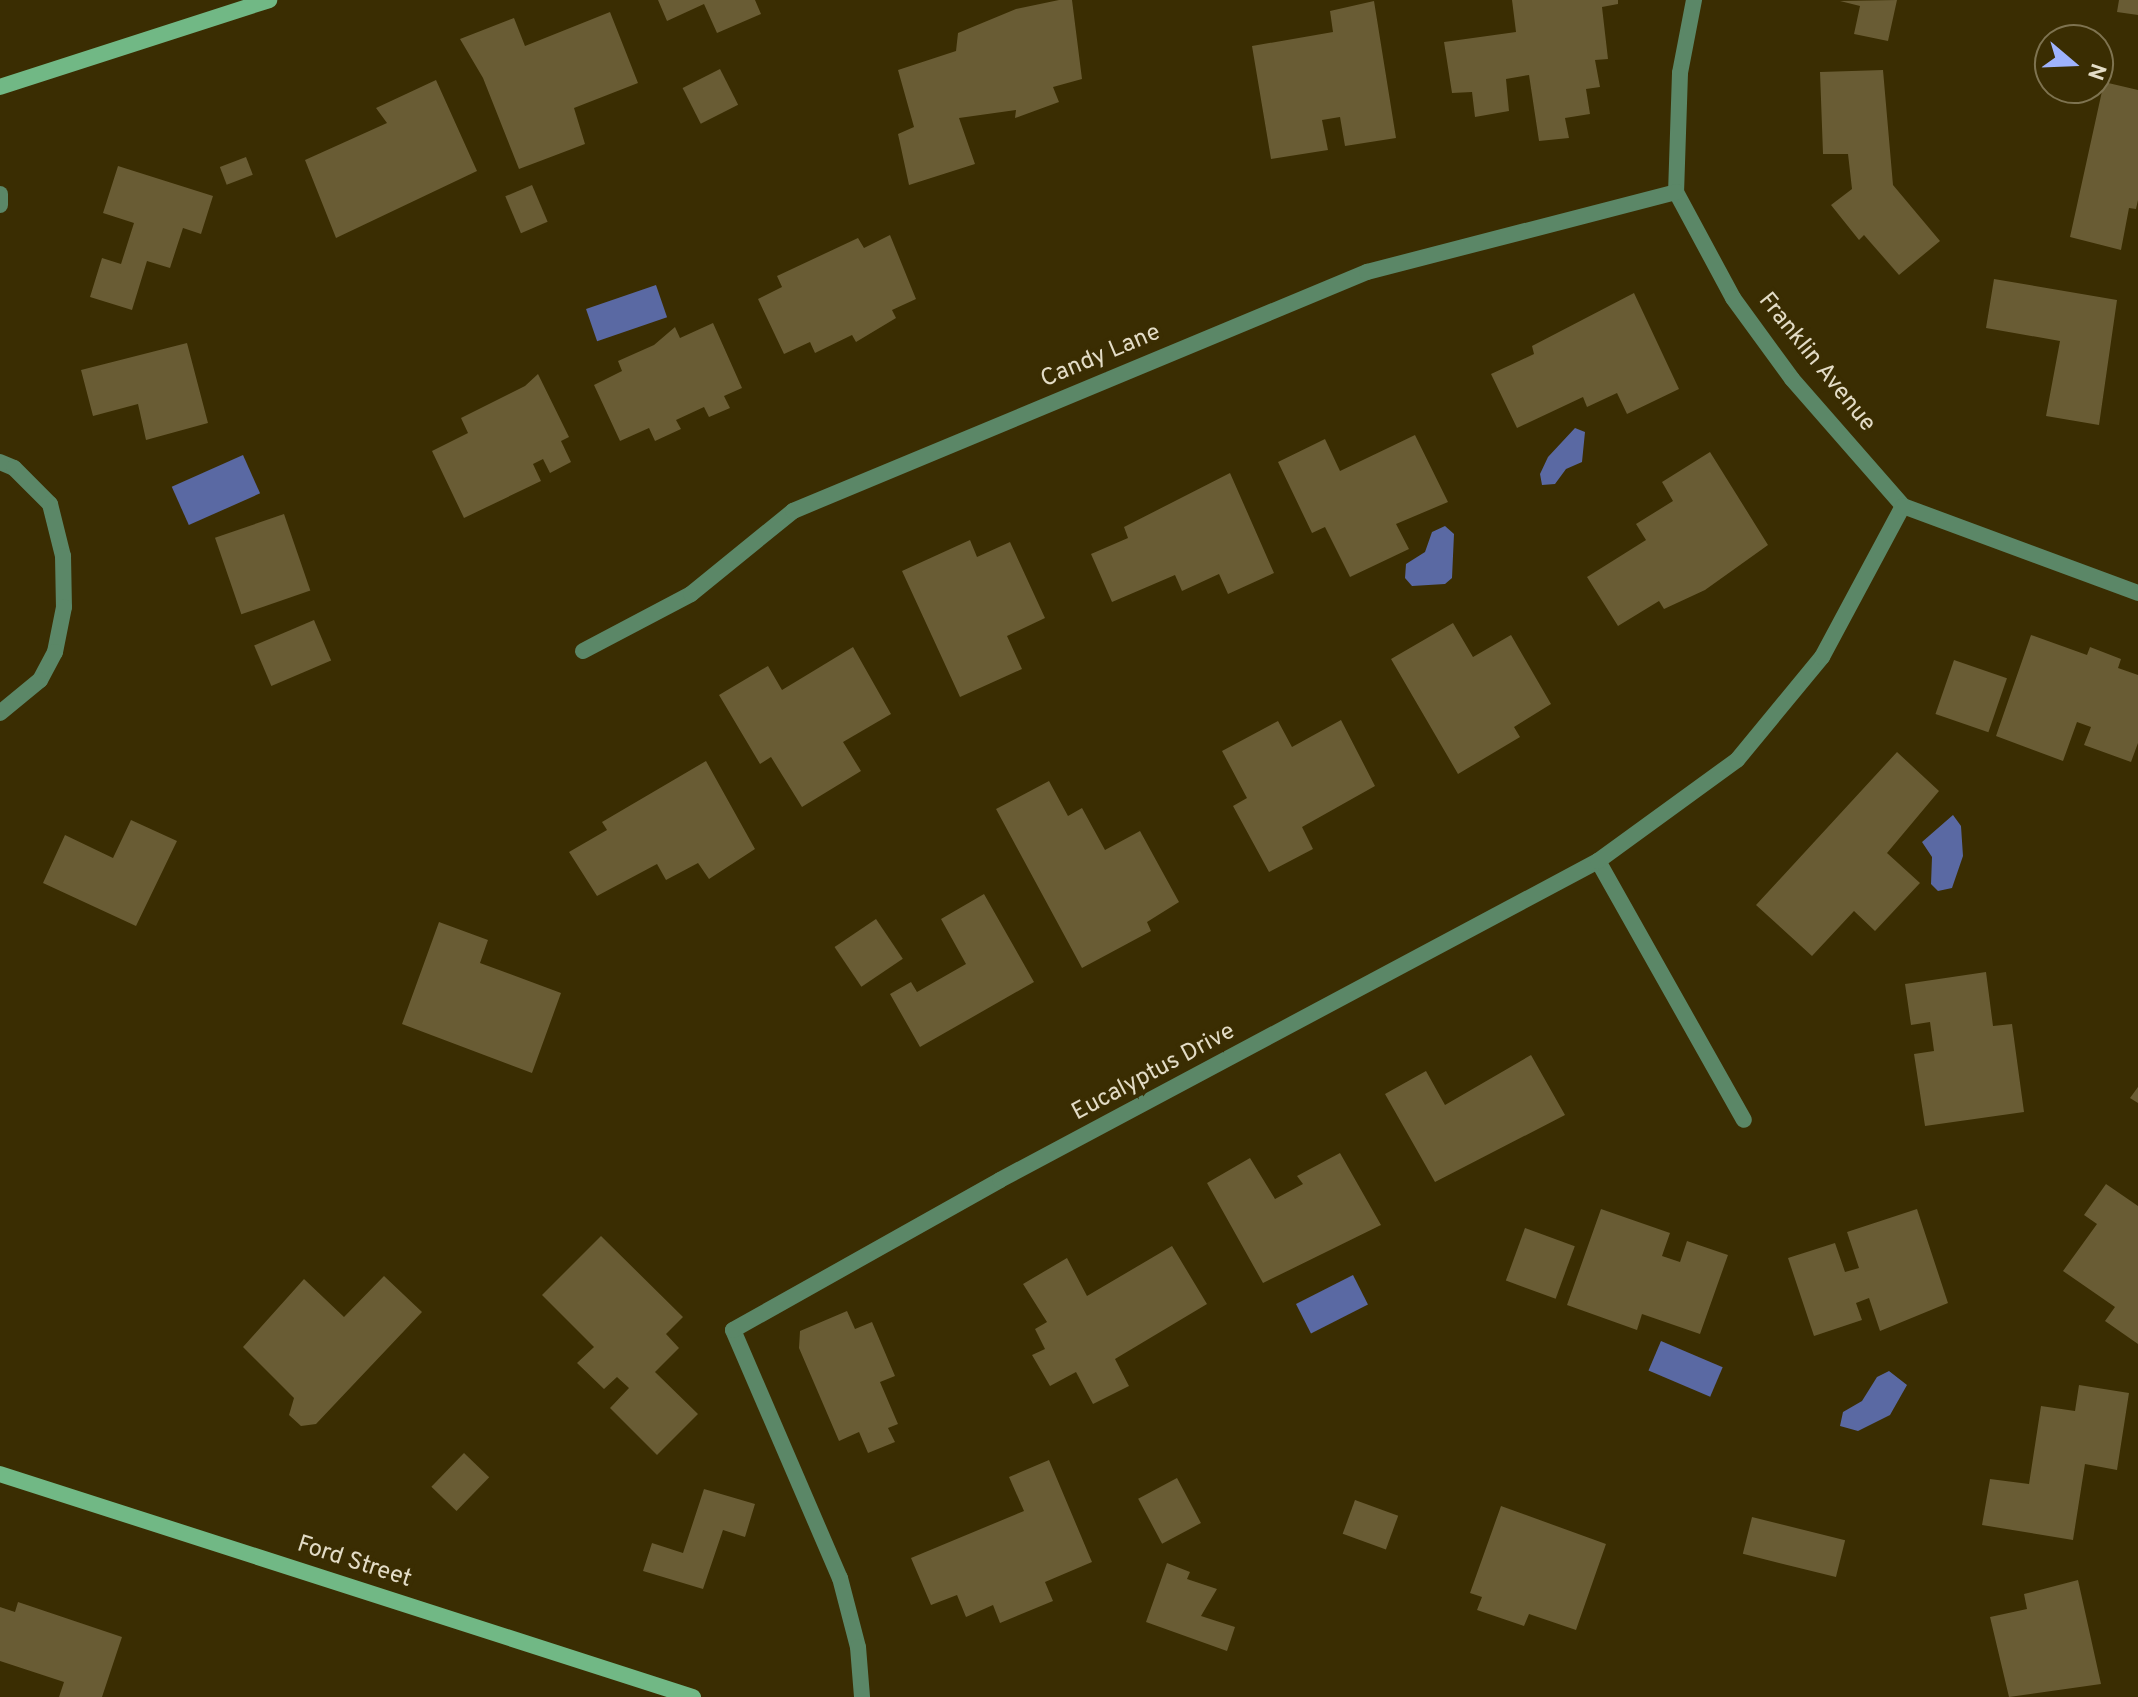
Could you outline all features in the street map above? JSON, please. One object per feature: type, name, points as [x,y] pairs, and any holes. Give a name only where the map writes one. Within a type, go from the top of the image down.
[{"type":"street","points":[[0,87],[269,0]]},
{"type":"street","points":[[1676,192],[1680,73],[1694,0]]},
{"type":"street","name":"Franklin Avenue","points":[[1676,192],[1733,298],[1792,379],[1903,506],[2138,593]]},
{"type":"street","name":"Candy Lane","points":[[583,651],[691,594],[793,511],[1367,272],[1676,192]]},
{"type":"street","points":[[0,194],[0,205]]},
{"type":"street","points":[[0,462],[14,468],[50,504],[63,556],[64,607],[55,652],[40,680],[0,713]]},
{"type":"street","name":"Eucalyptus Drive","points":[[862,1697],[858,1647],[840,1578],[733,1330],[1000,1180],[1598,861],[1737,760],[1822,657],[1903,506]]},
{"type":"street","points":[[1598,861],[1744,1120]]},
{"type":"street","name":"Ford Street","points":[[0,1474],[672,1694],[693,1697]]},
{"type":"water","points":[[656,285],[667,317],[597,341],[586,309]]},
{"type":"water","points":[[1575,428],[1585,432],[1582,462],[1566,469],[1555,484],[1542,485],[1540,474],[1548,457]]},
{"type":"water","points":[[243,455],[260,493],[189,525],[172,487]]},
{"type":"water","points":[[1445,526],[1454,534],[1452,578],[1445,584],[1412,586],[1405,578],[1406,564],[1425,552],[1432,532]]},
{"type":"water","points":[[1953,815],[1961,826],[1963,856],[1952,888],[1938,891],[1931,884],[1932,857],[1922,842]]},
{"type":"water","points":[[1353,1275],[1368,1304],[1311,1333],[1296,1304]]},
{"type":"water","points":[[1661,1341],[1723,1367],[1710,1397],[1648,1370]]},
{"type":"water","points":[[1889,1371],[1907,1385],[1890,1415],[1858,1431],[1840,1426],[1843,1412],[1862,1401],[1877,1377]]},
{"type":"building","points":[[658,0],[755,0],[761,14],[717,33],[704,4],[667,21]]},
{"type":"building","points":[[1072,0],[1082,79],[1053,87],[1059,102],[1015,118],[1016,110],[959,118],[975,164],[909,185],[898,134],[914,127],[898,70],[956,51],[958,33],[1016,9]]},
{"type":"building","points":[[1512,0],[1618,0],[1618,4],[1602,7],[1608,59],[1595,60],[1600,87],[1586,89],[1590,114],[1565,118],[1569,138],[1539,141],[1529,75],[1506,79],[1509,111],[1475,117],[1472,92],[1452,93],[1444,42],[1516,32]]},
{"type":"building","points":[[1897,0],[1888,41],[1854,34],[1860,6],[1840,1]]},
{"type":"building","points":[[2119,0],[2138,0],[2138,15],[2117,12]]},
{"type":"building","points":[[1374,1],[1396,138],[1345,146],[1340,117],[1322,120],[1328,150],[1271,159],[1252,46],[1333,32],[1330,11]]},
{"type":"building","points":[[610,12],[638,83],[574,108],[585,144],[519,169],[483,78],[460,39],[514,18],[525,46]]},
{"type":"building","points":[[720,69],[738,105],[701,124],[683,88]]},
{"type":"building","points":[[1883,70],[1893,185],[1940,241],[1899,275],[1864,235],[1859,240],[1831,205],[1852,189],[1848,154],[1823,154],[1820,72]]},
{"type":"building","points":[[436,80],[477,171],[336,238],[305,160],[387,123],[376,108]]},
{"type":"building","points":[[2114,84],[2138,90],[2138,200],[2136,209],[2129,208],[2121,250],[2070,237],[2099,104],[2114,104]]},
{"type":"building","points":[[246,157],[253,175],[227,185],[220,167]]},
{"type":"building","points":[[118,166],[213,196],[201,234],[183,228],[170,268],[147,261],[132,310],[90,297],[102,258],[121,264],[134,223],[103,213]]},
{"type":"building","points":[[532,185],[548,222],[521,233],[505,196]]},
{"type":"building","points":[[890,235],[916,299],[892,310],[896,318],[856,342],[852,335],[815,353],[810,342],[784,354],[758,299],[782,287],[777,276],[858,238],[864,248]]},
{"type":"building","points":[[1994,279],[2117,300],[2099,425],[2046,416],[2060,341],[1986,328]]},
{"type":"building","points":[[1634,293],[1679,389],[1627,414],[1617,393],[1587,407],[1583,397],[1517,428],[1491,374],[1534,354],[1532,346]]},
{"type":"building","points":[[713,323],[742,388],[724,396],[730,408],[709,417],[704,407],[676,420],[681,429],[655,441],[649,428],[620,441],[594,385],[622,371],[618,361],[654,345],[675,327],[680,338]]},
{"type":"building","points":[[187,343],[208,423],[146,440],[138,404],[93,416],[81,370]]},
{"type":"building","points":[[538,374],[569,437],[561,441],[571,462],[550,473],[543,459],[533,464],[541,481],[464,518],[432,451],[468,433],[461,418],[525,386]]},
{"type":"building","points":[[1415,435],[1448,502],[1396,524],[1409,549],[1350,577],[1325,527],[1312,533],[1278,462],[1325,439],[1340,471]]},
{"type":"building","points":[[1710,452],[1768,545],[1705,590],[1664,609],[1659,601],[1618,626],[1587,577],[1646,540],[1636,524],[1673,501],[1662,482]]},
{"type":"building","points":[[1230,473],[1274,573],[1228,594],[1219,574],[1182,591],[1175,575],[1112,602],[1091,554],[1128,538],[1124,527]]},
{"type":"building","points":[[284,514],[310,591],[241,614],[215,538]]},
{"type":"building","points":[[970,540],[977,557],[1010,542],[1045,618],[1007,636],[1022,669],[960,697],[902,571]]},
{"type":"building","points":[[314,620],[331,661],[271,686],[254,645]]},
{"type":"building","points":[[1453,623],[1473,657],[1511,635],[1551,704],[1514,727],[1520,737],[1458,774],[1391,659]]},
{"type":"building","points":[[2031,635],[2087,655],[2090,647],[2121,659],[2118,668],[2138,675],[2138,743],[2131,762],[2084,745],[2091,727],[2077,722],[2063,761],[1996,736]]},
{"type":"building","points":[[853,647],[891,714],[843,742],[861,771],[802,807],[771,757],[760,764],[719,695],[768,666],[782,690]]},
{"type":"building","points":[[1954,660],[2007,678],[1988,732],[1935,714]]},
{"type":"building","points":[[1341,720],[1375,786],[1302,827],[1313,849],[1269,872],[1233,806],[1247,798],[1222,751],[1278,721],[1292,747]]},
{"type":"building","points":[[1897,752],[1939,791],[1887,853],[1920,883],[1875,931],[1854,911],[1812,956],[1756,905]]},
{"type":"building","points":[[706,761],[755,849],[709,879],[698,863],[666,880],[657,864],[597,896],[569,852],[607,830],[602,822]]},
{"type":"building","points":[[1049,781],[1068,816],[1082,808],[1105,850],[1140,831],[1179,902],[1147,922],[1151,931],[1082,968],[996,809]]},
{"type":"building","points":[[131,820],[177,841],[136,926],[43,883],[65,835],[113,858]]},
{"type":"building","points":[[984,894],[1034,982],[920,1047],[890,994],[911,982],[917,992],[966,964],[941,919]]},
{"type":"building","points":[[876,919],[903,959],[861,987],[835,947]]},
{"type":"building","points":[[439,922],[488,940],[480,963],[561,993],[532,1073],[402,1024]]},
{"type":"building","points":[[1986,972],[1993,1026],[2012,1024],[2024,1112],[1925,1126],[1914,1054],[1934,1051],[1930,1022],[1911,1025],[1905,984]]},
{"type":"building","points":[[1531,1055],[1565,1115],[1435,1182],[1385,1094],[1426,1071],[1445,1105]]},
{"type":"building","points":[[2138,1087],[2138,1103],[2130,1098]]},
{"type":"building","points":[[1340,1153],[1381,1225],[1263,1283],[1207,1183],[1250,1158],[1275,1199],[1303,1184],[1297,1176]]},
{"type":"building","points":[[2106,1184],[2138,1206],[2138,1344],[2105,1321],[2115,1307],[2063,1271],[2097,1224],[2084,1215]]},
{"type":"building","points":[[1601,1209],[1670,1233],[1662,1256],[1680,1262],[1687,1241],[1728,1255],[1700,1334],[1642,1314],[1637,1330],[1567,1305]]},
{"type":"building","points":[[1917,1209],[1948,1303],[1880,1331],[1869,1298],[1856,1303],[1862,1320],[1814,1336],[1788,1258],[1835,1243],[1845,1272],[1859,1268],[1847,1232]]},
{"type":"building","points":[[1525,1228],[1575,1246],[1556,1299],[1506,1281]]},
{"type":"building","points":[[601,1236],[683,1317],[666,1334],[679,1348],[655,1372],[698,1414],[657,1455],[610,1408],[629,1388],[617,1377],[604,1389],[577,1363],[594,1347],[542,1295]]},
{"type":"building","points":[[1172,1246],[1207,1304],[1115,1359],[1129,1386],[1093,1404],[1076,1372],[1050,1386],[1032,1355],[1045,1349],[1035,1329],[1047,1322],[1023,1284],[1067,1258],[1087,1296]]},
{"type":"building","points":[[384,1276],[422,1312],[316,1424],[301,1426],[289,1415],[294,1398],[243,1347],[304,1279],[344,1317]]},
{"type":"building","points":[[847,1311],[855,1329],[872,1322],[895,1376],[880,1382],[898,1424],[888,1428],[895,1442],[868,1453],[859,1432],[839,1441],[799,1348],[800,1331]]},
{"type":"building","points":[[2079,1385],[2129,1393],[2117,1470],[2085,1464],[2073,1540],[1982,1525],[1990,1479],[2029,1484],[2041,1406],[2075,1411]]},
{"type":"building","points":[[464,1453],[489,1477],[457,1511],[431,1487]]},
{"type":"building","points":[[1049,1460],[1092,1562],[1045,1582],[1053,1601],[1000,1623],[993,1605],[966,1617],[957,1595],[931,1605],[911,1558],[1024,1511],[1009,1477]]},
{"type":"building","points":[[1177,1478],[1201,1523],[1162,1544],[1138,1499]]},
{"type":"building","points":[[704,1489],[755,1504],[745,1537],[723,1530],[703,1589],[643,1571],[652,1543],[683,1553]]},
{"type":"building","points":[[1355,1500],[1398,1516],[1386,1550],[1343,1534]]},
{"type":"building","points":[[1501,1506],[1606,1544],[1576,1630],[1529,1614],[1524,1626],[1477,1610],[1482,1597],[1470,1593]]},
{"type":"building","points":[[1752,1517],[1845,1540],[1836,1577],[1743,1554]]},
{"type":"building","points":[[1167,1563],[1190,1572],[1187,1579],[1217,1589],[1201,1616],[1235,1627],[1227,1651],[1146,1622]]},
{"type":"building","points":[[2078,1580],[2101,1684],[2009,1697],[1990,1617],[2027,1609],[2024,1594]]},
{"type":"building","points":[[18,1602],[122,1637],[102,1697],[59,1697],[64,1682],[0,1661],[0,1607],[15,1612]]}]
